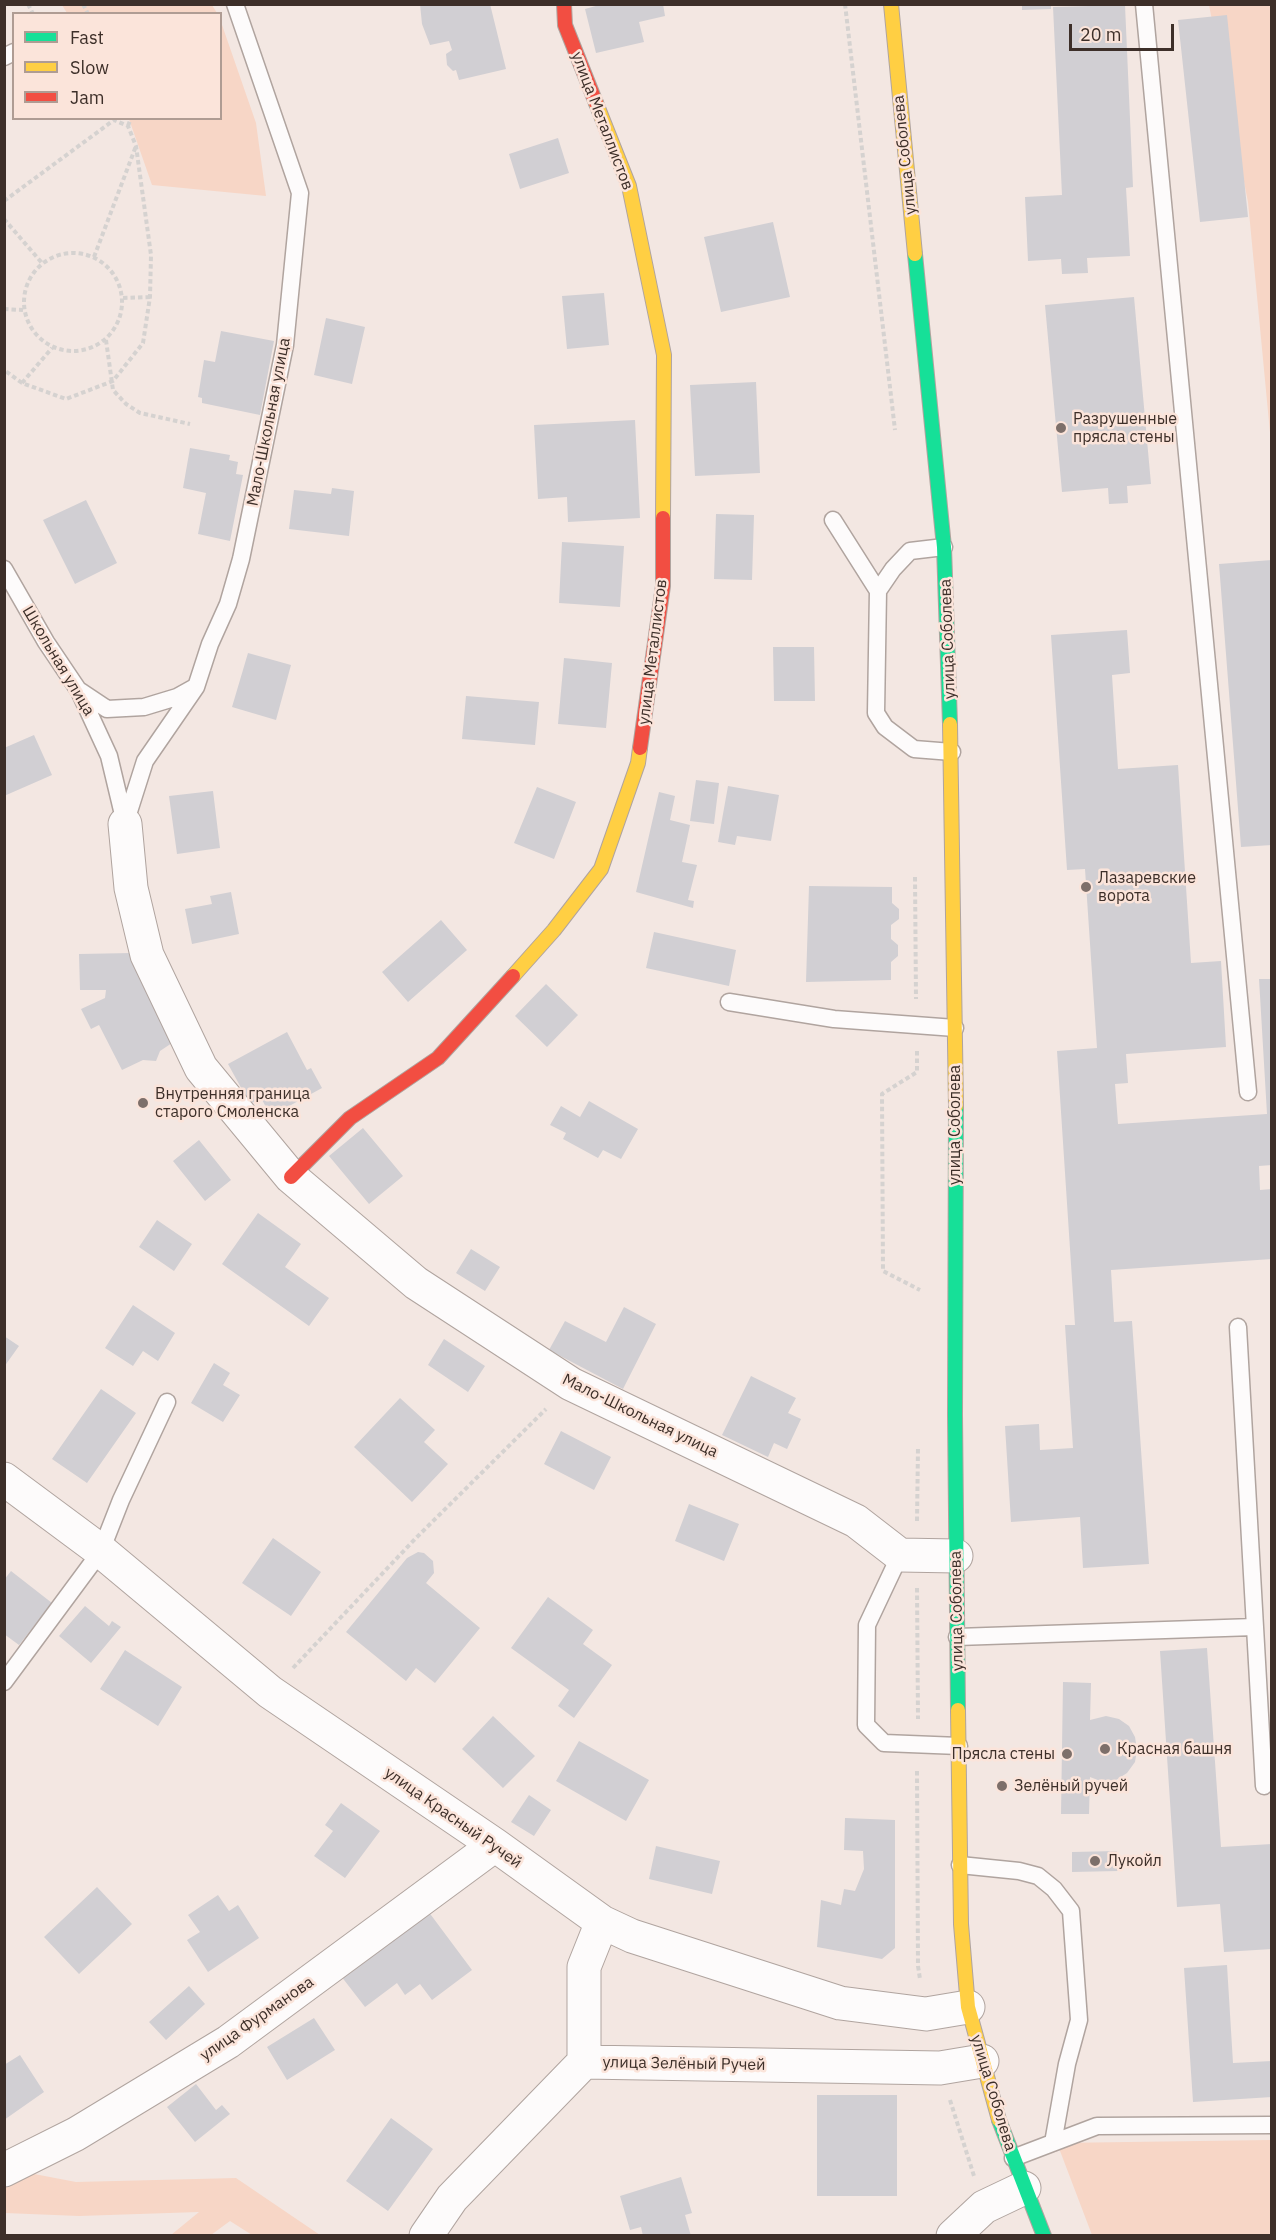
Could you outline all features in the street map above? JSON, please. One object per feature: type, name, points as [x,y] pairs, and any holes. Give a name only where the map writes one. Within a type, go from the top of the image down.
[{"type":"main road","name":"улица Металлистов","points":[[291,1177],[350,1118],[438,1058],[554,930],[601,869],[638,763],[663,586],[664,356],[629,186],[565,25],[564,4]]},
{"type":"main road","name":"улица Соболева","points":[[891,4],[944,548],[952,752],[957,1637],[960,1865],[968,2007],[1000,2125],[1044,2235]]},
{"type":"street","name":"Мало-Школьная улица","points":[[125,824],[131,888],[147,955],[201,1068],[291,1177],[416,1283],[571,1384],[856,1521],[909,1556]]},
{"type":"street","name":"улица Красный Ручей","points":[[4,1479],[101,1551],[270,1692],[495,1845],[602,1922],[632,1936],[840,2003],[926,2014],[968,2007]]},
{"type":"street","points":[[909,1556],[956,1556]]},
{"type":"street","name":"улица Фурманова","points":[[4,2170],[76,2134],[228,2042],[495,1845]]},
{"type":"street","points":[[584,2062],[584,1967],[602,1922]]},
{"type":"street","name":"улица Зелёный Ручей","points":[[426,2235],[452,2198],[584,2062],[940,2068],[982,2061]]},
{"type":"street","points":[[953,2235],[1019,2173]]},
{"type":"lane","name":"Мало-Школьная улица","points":[[125,824],[145,761],[196,687],[210,644],[228,604],[241,560],[285,345],[300,193],[235,4]]},
{"type":"lane","points":[[1144,4],[1248,1092]]},
{"type":"lane","points":[[833,520],[878,591],[876,713],[885,727],[914,749],[952,752]]},
{"type":"lane","points":[[878,591],[893,569],[910,551],[944,548]]},
{"type":"lane","name":"Школьная улица","points":[[4,569],[46,642],[79,691],[109,756],[125,824]]},
{"type":"lane","points":[[79,691],[106,709],[144,707],[177,697],[196,687]]},
{"type":"lane","points":[[729,1002],[834,1019],[955,1028]]},
{"type":"lane","points":[[1238,1327],[1264,1786]]},
{"type":"lane","points":[[4,1682],[101,1551],[121,1500],[167,1402]]},
{"type":"lane","points":[[909,1556],[867,1625],[866,1725],[884,1743],[959,1746]]},
{"type":"lane","points":[[957,1637],[1254,1627]]},
{"type":"lane","points":[[960,1865],[1019,1871],[1038,1876],[1054,1889],[1071,1911],[1079,2020],[1067,2064],[1053,2143]]},
{"type":"lane","points":[[1019,2173],[1053,2143],[1097,2126],[1272,2125]]},
{"type":"path","points":[[845,4],[895,433]]},
{"type":"path","points":[[4,201],[114,120],[128,126]]},
{"type":"path","points":[[4,370],[22,383],[66,399],[113,381],[143,343],[150,297],[151,255],[136,146],[128,126],[130,120]]},
{"type":"path","points":[[94,257],[136,146]]},
{"type":"path","points":[[4,219],[42,263]]},
{"type":"path","points":[[68,252],[94,257],[112,272],[123,298],[119,322],[106,340],[79,352],[52,348],[33,332],[23,310],[27,283],[42,263],[68,252]]},
{"type":"path","points":[[123,298],[150,297]]},
{"type":"path","points":[[4,309],[23,310]]},
{"type":"path","points":[[106,340],[113,390],[140,413],[190,424]]},
{"type":"path","points":[[22,383],[52,348]]},
{"type":"path","points":[[915,865],[917,1072],[882,1094],[883,1271],[920,1289],[920,1300]]},
{"type":"path","points":[[270,1692],[415,1539],[571,1384]]},
{"type":"path","points":[[918,1440],[909,1556],[917,1746],[918,1966],[926,2014]]},
{"type":"path","points":[[940,2068],[984,2207]]},
{"type":"shaded area","points":[[62,5],[212,5],[216,12],[66,12]]},
{"type":"shaded area","points":[[1209,5],[1271,5],[1271,443],[1248,202]]},
{"type":"shaded area","points":[[222,25],[256,123],[266,196],[152,185],[129,120],[222,120]]},
{"type":"shaded area","points":[[1271,2140],[1271,2235],[1092,2235],[1057,2143]]},
{"type":"shaded area","points":[[29,2173],[76,2182],[236,2178],[320,2235],[252,2235],[230,2221],[211,2235],[171,2235],[199,2212],[79,2216],[5,2213],[5,2188]]},
{"type":"building","points":[[420,4],[490,4],[506,69],[459,80],[456,70],[453,71],[447,65],[446,54],[452,50],[449,41],[430,45],[422,24]]},
{"type":"building","points":[[603,4],[663,4],[665,16],[639,22],[644,42],[596,53],[585,9]]},
{"type":"building","points":[[1022,4],[1051,4],[1051,9],[1022,10]]},
{"type":"building","points":[[1125,5],[1133,187],[1126,188],[1130,256],[1087,258],[1088,273],[1062,274],[1061,259],[1028,261],[1025,197],[1062,195],[1053,7]]},
{"type":"building","points":[[1227,15],[1248,217],[1200,222],[1178,20]]},
{"type":"building","points":[[558,138],[569,173],[520,189],[509,154]]},
{"type":"building","points":[[773,222],[790,297],[721,312],[704,237]]},
{"type":"building","points":[[604,293],[609,345],[567,349],[562,296]]},
{"type":"building","points":[[1134,297],[1151,484],[1127,486],[1128,503],[1109,504],[1108,488],[1062,492],[1045,305]]},
{"type":"building","points":[[326,318],[365,327],[352,384],[314,375]]},
{"type":"building","points":[[221,331],[274,341],[260,415],[202,403],[202,398],[198,397],[204,360],[215,362]]},
{"type":"building","points":[[756,382],[760,473],[695,476],[690,385]]},
{"type":"building","points":[[635,420],[640,518],[568,522],[567,497],[538,499],[534,425]]},
{"type":"building","points":[[190,448],[230,455],[229,460],[238,462],[236,474],[243,475],[230,541],[198,534],[206,493],[183,488]]},
{"type":"building","points":[[332,488],[354,491],[349,536],[289,529],[294,490],[331,494]]},
{"type":"building","points":[[86,500],[117,563],[75,584],[43,520]]},
{"type":"building","points":[[716,514],[754,515],[752,580],[714,579]]},
{"type":"building","points":[[562,542],[624,546],[620,607],[559,603]]},
{"type":"building","points":[[1272,560],[1272,845],[1241,847],[1219,564]]},
{"type":"building","points":[[1127,630],[1130,673],[1112,675],[1118,769],[1178,765],[1191,963],[1221,961],[1226,1047],[1126,1054],[1128,1083],[1115,1084],[1118,1124],[1267,1114],[1259,979],[1272,979],[1272,1165],[1259,1166],[1260,1190],[1272,1189],[1272,1259],[1111,1270],[1114,1322],[1132,1321],[1149,1564],[1083,1568],[1080,1517],[1011,1522],[1005,1426],[1039,1424],[1040,1450],[1073,1448],[1065,1325],[1075,1325],[1057,1051],[1097,1048],[1085,869],[1067,870],[1051,635]]},
{"type":"building","points":[[773,647],[814,647],[815,701],[774,701]]},
{"type":"building","points":[[248,653],[291,665],[276,720],[232,707]]},
{"type":"building","points":[[564,658],[612,663],[606,728],[558,724]]},
{"type":"building","points":[[466,696],[539,702],[535,745],[462,739]]},
{"type":"building","points":[[34,735],[52,775],[4,796],[4,748]]},
{"type":"building","points":[[696,780],[719,783],[714,824],[690,821]]},
{"type":"building","points":[[728,786],[779,795],[771,841],[737,836],[735,845],[718,842]]},
{"type":"building","points":[[537,787],[576,802],[554,859],[514,843]]},
{"type":"building","points":[[213,791],[220,848],[177,854],[169,796]]},
{"type":"building","points":[[659,792],[675,796],[670,820],[690,825],[682,862],[697,865],[688,900],[694,901],[693,908],[636,892]]},
{"type":"building","points":[[809,886],[892,887],[892,903],[899,909],[899,919],[891,925],[891,939],[898,945],[898,956],[891,962],[891,980],[806,982]]},
{"type":"building","points":[[231,892],[239,934],[192,944],[185,909],[212,904],[210,896]]},
{"type":"building","points":[[441,920],[467,950],[408,1002],[382,972]]},
{"type":"building","points":[[654,932],[736,950],[729,986],[646,968]]},
{"type":"building","points":[[132,953],[172,1043],[160,1051],[156,1061],[143,1060],[122,1070],[99,1025],[91,1029],[81,1009],[105,998],[106,990],[80,990],[79,954]]},
{"type":"building","points":[[546,984],[578,1015],[547,1047],[515,1016]]},
{"type":"building","points":[[287,1032],[307,1070],[311,1068],[322,1088],[271,1116],[261,1098],[250,1104],[228,1064]]},
{"type":"building","points":[[589,1101],[638,1129],[621,1159],[603,1150],[598,1158],[563,1139],[566,1133],[550,1125],[561,1106],[580,1117]]},
{"type":"building","points":[[363,1128],[403,1176],[369,1204],[329,1156]]},
{"type":"building","points":[[199,1140],[231,1180],[205,1201],[173,1161]]},
{"type":"building","points":[[258,1213],[301,1244],[285,1267],[329,1298],[309,1326],[222,1264]]},
{"type":"building","points":[[157,1220],[192,1244],[174,1271],[139,1247]]},
{"type":"building","points":[[471,1249],[500,1267],[485,1291],[456,1273]]},
{"type":"building","points":[[133,1305],[175,1333],[158,1361],[143,1351],[133,1366],[105,1348]]},
{"type":"building","points":[[624,1307],[656,1324],[623,1389],[549,1350],[565,1321],[606,1342]]},
{"type":"building","points":[[4,1336],[19,1346],[4,1367]]},
{"type":"building","points":[[444,1339],[485,1366],[468,1392],[428,1365]]},
{"type":"building","points":[[214,1363],[230,1373],[223,1385],[240,1395],[223,1422],[191,1403]]},
{"type":"building","points":[[751,1376],[796,1398],[788,1413],[801,1419],[787,1449],[774,1443],[768,1457],[722,1435]]},
{"type":"building","points":[[101,1389],[136,1413],[87,1483],[52,1459]]},
{"type":"building","points":[[400,1398],[435,1430],[424,1442],[448,1464],[412,1502],[354,1447]]},
{"type":"building","points":[[561,1431],[611,1457],[594,1490],[544,1464]]},
{"type":"building","points":[[689,1504],[739,1524],[724,1561],[675,1541]]},
{"type":"building","points":[[273,1538],[321,1572],[291,1616],[242,1583]]},
{"type":"building","points":[[418,1552],[424,1553],[433,1561],[434,1573],[426,1583],[480,1628],[435,1683],[416,1668],[406,1681],[346,1632],[407,1558]]},
{"type":"building","points":[[11,1571],[52,1603],[19,1645],[4,1634],[4,1580]]},
{"type":"building","points":[[548,1597],[593,1630],[583,1644],[612,1665],[574,1718],[558,1706],[569,1690],[511,1648]]},
{"type":"building","points":[[85,1606],[109,1626],[112,1621],[121,1627],[91,1663],[59,1636]]},
{"type":"building","points":[[1207,1648],[1221,1847],[1272,1844],[1272,1949],[1224,1952],[1220,1904],[1177,1907],[1160,1651]]},
{"type":"building","points":[[125,1650],[182,1687],[158,1726],[100,1689]]},
{"type":"building","points":[[1063,1682],[1091,1683],[1090,1720],[1106,1716],[1119,1719],[1129,1726],[1135,1737],[1137,1750],[1135,1762],[1127,1773],[1116,1780],[1103,1782],[1090,1777],[1089,1814],[1061,1814]]},
{"type":"building","points":[[493,1716],[535,1756],[503,1788],[462,1749]]},
{"type":"building","points":[[579,1741],[649,1780],[626,1821],[556,1781]]},
{"type":"building","points":[[529,1795],[551,1810],[534,1836],[511,1822]]},
{"type":"building","points":[[341,1803],[380,1831],[345,1878],[314,1856],[333,1831],[325,1825]]},
{"type":"building","points":[[845,1818],[895,1820],[895,1948],[882,1959],[817,1947],[821,1900],[841,1905],[844,1889],[855,1891],[864,1869],[863,1851],[844,1850]]},
{"type":"building","points":[[656,1846],[720,1861],[712,1894],[649,1879]]},
{"type":"building","name":"Лукойл","points":[[1117,1851],[1118,1871],[1072,1872],[1072,1852]]},
{"type":"building","points":[[97,1887],[132,1924],[79,1974],[44,1937]]},
{"type":"building","points":[[218,1895],[229,1911],[238,1905],[259,1938],[208,1972],[187,1940],[200,1932],[188,1915]]},
{"type":"building","points":[[428,1911],[472,1970],[432,2000],[420,1984],[405,1995],[397,1983],[365,2007],[341,1976]]},
{"type":"building","points":[[1227,1965],[1233,2063],[1272,2061],[1272,2097],[1193,2102],[1184,1968]]},
{"type":"building","points":[[189,1986],[205,2004],[166,2040],[149,2022]]},
{"type":"building","points":[[314,2018],[335,2050],[287,2080],[267,2047]]},
{"type":"building","points":[[20,2055],[44,2092],[4,2120],[4,2065]]},
{"type":"building","points":[[196,2084],[216,2110],[222,2105],[230,2114],[195,2142],[167,2107]]},
{"type":"building","points":[[817,2095],[897,2095],[897,2196],[817,2196]]},
{"type":"building","points":[[391,2118],[433,2149],[388,2211],[346,2181]]},
{"type":"building","points":[[681,2177],[692,2213],[685,2215],[691,2236],[643,2236],[641,2227],[630,2230],[620,2196]]},
{"type":"traffic: fast","points":[[915,254],[944,547],[950,724]]},
{"type":"traffic: fast","points":[[956,1106],[955,1415],[958,1710]]},
{"type":"traffic: fast","points":[[999,2120],[1044,2236]]},
{"type":"traffic: slow","points":[[891,4],[915,254]]},
{"type":"traffic: slow","points":[[596,103],[629,186],[664,355],[663,518]]},
{"type":"traffic: slow","points":[[950,724],[956,1106]]},
{"type":"traffic: slow","points":[[513,976],[554,930],[601,869],[638,763],[640,748]]},
{"type":"traffic: slow","points":[[958,1710],[961,1924],[968,2007],[999,2120]]},
{"type":"traffic: jam","points":[[564,4],[565,25],[596,103]]},
{"type":"traffic: jam","points":[[640,748],[663,586],[663,518]]},
{"type":"traffic: jam","points":[[291,1177],[350,1118],[438,1058],[513,976]]},
{"type":"place","name":"Разрушенные прясла стены","points":[[1061,428]]},
{"type":"place","name":"Лазаревские ворота","points":[[1086,887]]},
{"type":"place","name":"Внутренняя граница старого Смоленска","points":[[143,1103]]},
{"type":"place","name":"Красная башня","points":[[1105,1749]]},
{"type":"place","name":"Прясла стены","points":[[1067,1754]]},
{"type":"place","name":"Зелёный ручей","points":[[1002,1786]]},
{"type":"place","name":"Лукойл","points":[[1095,1861]]}]
